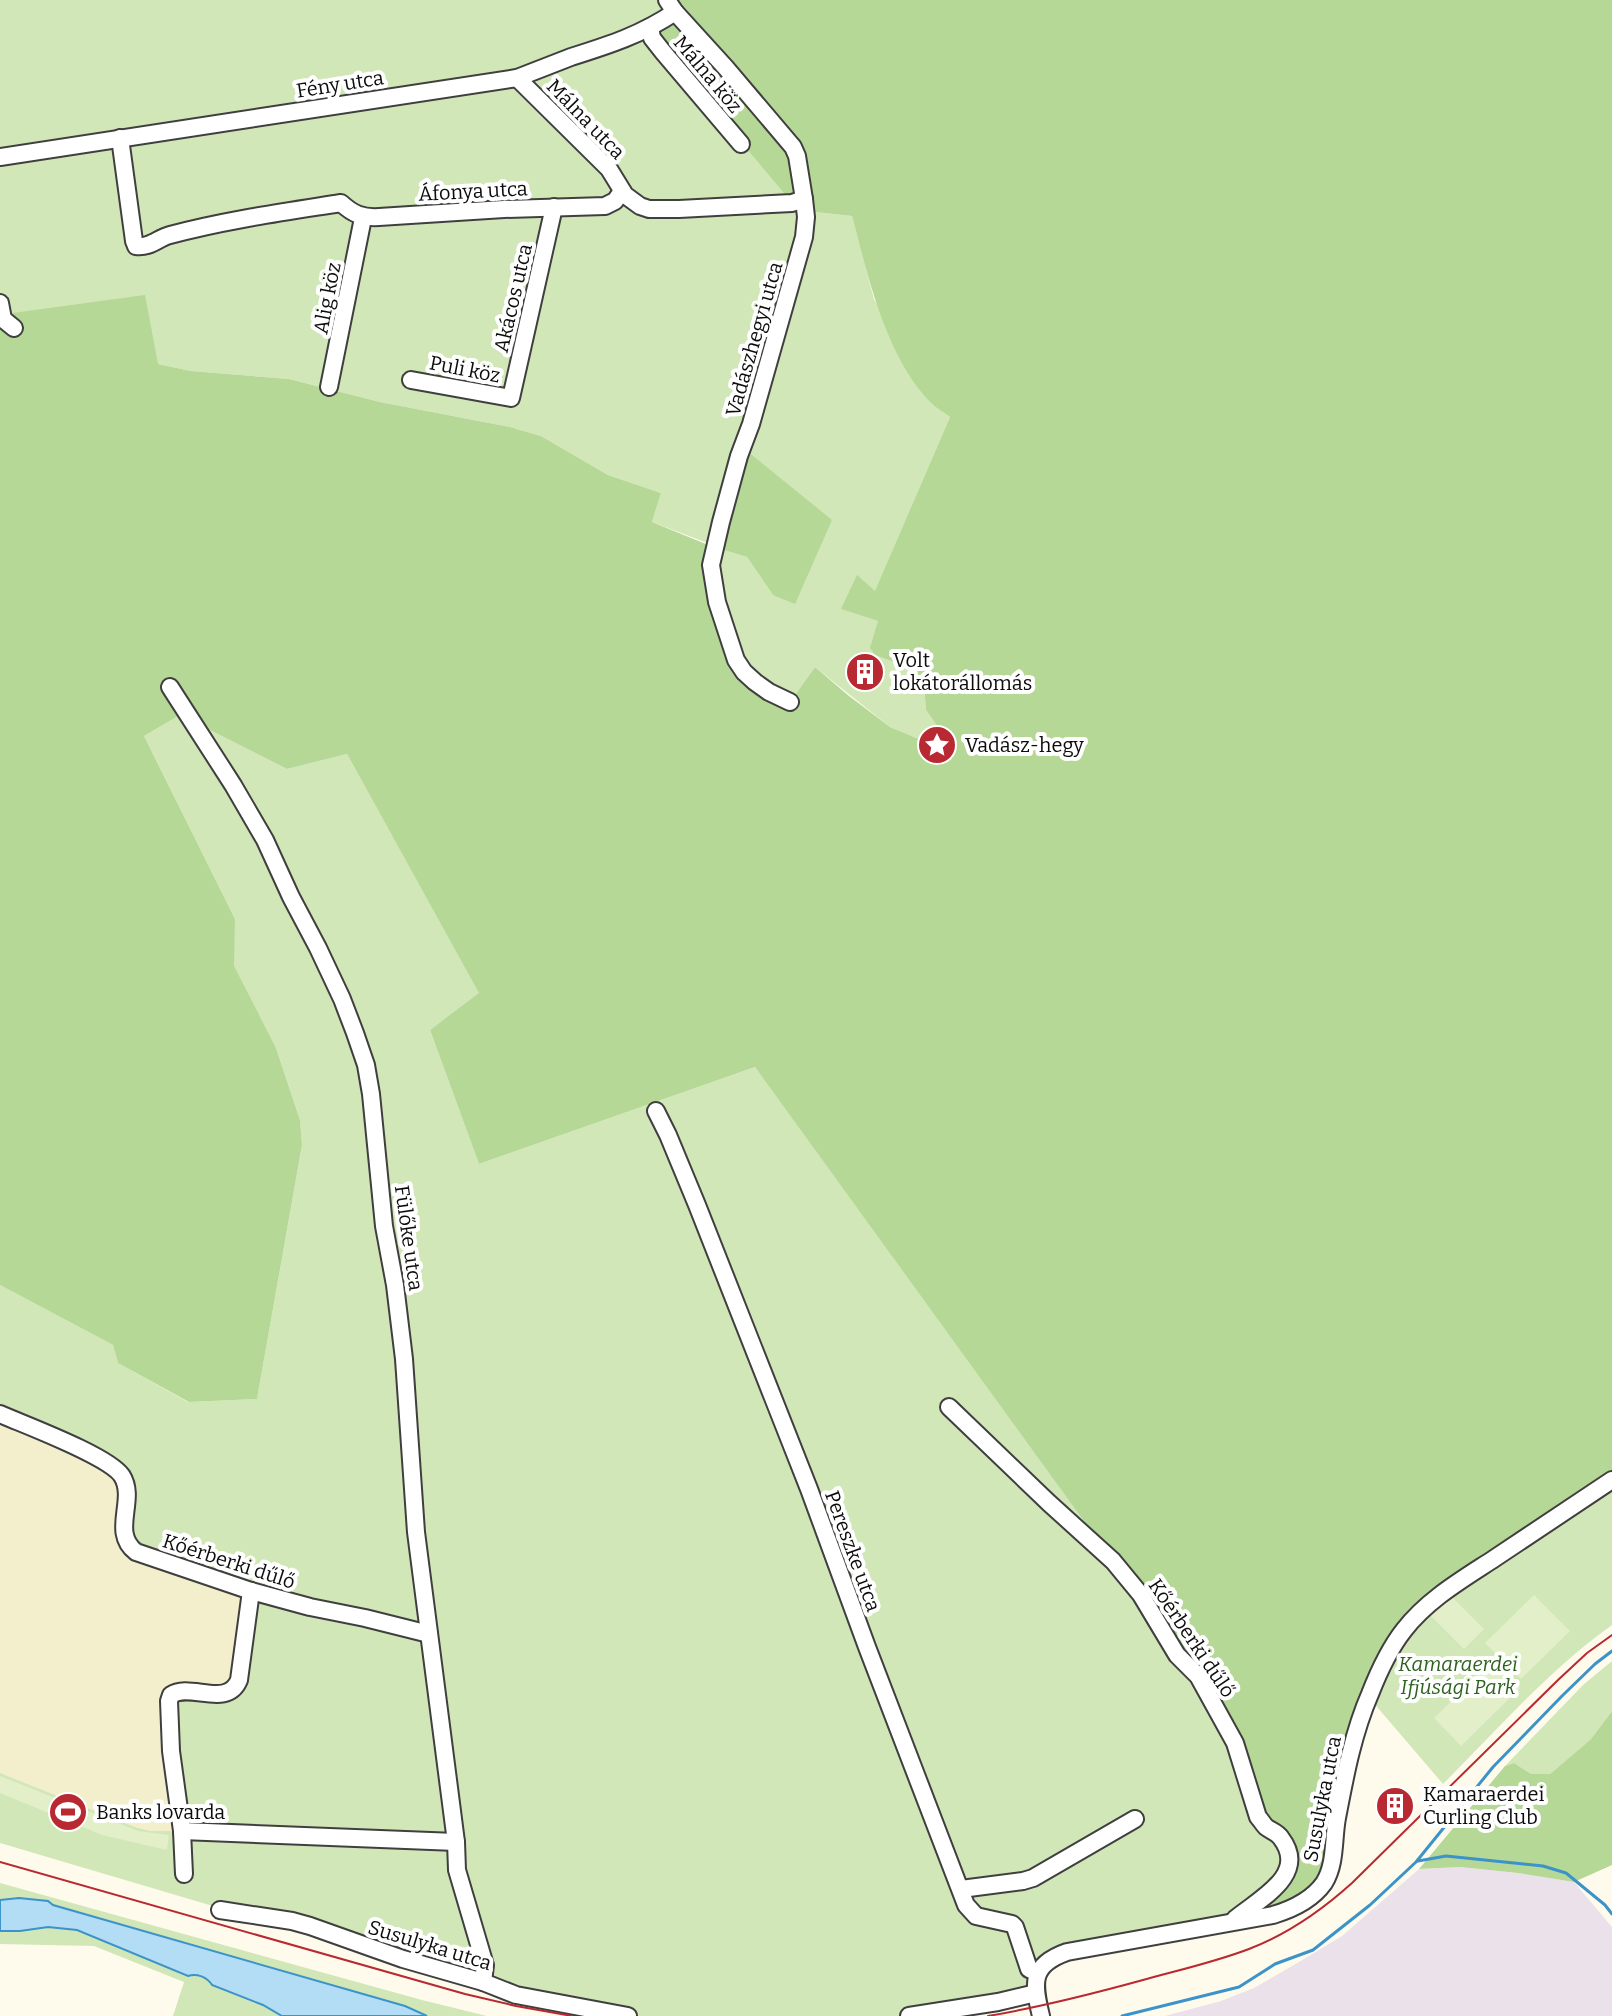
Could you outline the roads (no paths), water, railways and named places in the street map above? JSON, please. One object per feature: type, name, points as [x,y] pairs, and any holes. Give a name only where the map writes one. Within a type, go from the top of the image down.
[{"type":"street","name":"Fény utca","points":[[0,157],[517,78],[622,41],[650,27],[671,6]]},
{"type":"street","name":"Vadászhegyi utca","points":[[671,6],[793,147],[797,156],[804,199],[805,226],[801,249],[732,482],[711,565],[717,602],[736,660],[755,682],[790,702]]},
{"type":"street","name":"Málna köz","points":[[650,27],[652,38],[741,144]]},
{"type":"street","name":"Málna utca","points":[[517,78],[609,169],[622,191]]},
{"type":"street","name":"Áfonya utca","points":[[120,138],[134,241],[136,246],[142,247],[167,236],[226,222],[341,203],[363,218],[605,206],[615,201],[622,191]]},
{"type":"street","points":[[622,191],[632,201],[649,209],[792,203],[804,199]]},
{"type":"street","name":"Akácos utca","points":[[511,398],[554,207]]},
{"type":"street","name":"Alig köz","points":[[329,387],[363,218]]},
{"type":"street","points":[[0,303],[3,319],[14,328]]},
{"type":"street","name":"Puli köz","points":[[411,380],[511,398]]},
{"type":"street","name":"Fülőke utca","points":[[170,687],[265,840],[342,999],[366,1065],[384,1226],[402,1341],[414,1512],[457,1870],[485,1965],[483,1982]]},
{"type":"street","name":"Pereszke utca","points":[[656,1111],[697,1205],[809,1489],[966,1905],[976,1916],[1012,1924],[1029,1969],[1038,1973]]},
{"type":"street","name":"Kőérberki dűlő","points":[[949,1407],[1113,1561],[1141,1595],[1177,1655],[1198,1676],[1235,1743],[1258,1817],[1282,1839],[1290,1860],[1287,1871],[1271,1892],[1231,1923]]},
{"type":"street","name":"Kőérberki dűlő","points":[[0,1414],[78,1448],[120,1473],[127,1491],[125,1538],[128,1546],[136,1552],[251,1591],[429,1634]]},
{"type":"street","name":"Susulyka utca","points":[[1038,1973],[1050,1960],[1067,1952],[1289,1910],[1313,1895],[1323,1883],[1332,1862],[1335,1828],[1357,1730],[1379,1671],[1405,1628],[1448,1589],[1612,1480]]},
{"type":"street","points":[[184,1874],[169,1701],[177,1691],[214,1695],[236,1686],[251,1591]]},
{"type":"street","points":[[961,1889],[1033,1878],[1135,1819]]},
{"type":"street","points":[[182,1831],[456,1842]]},
{"type":"street","name":"Susulyka utca","points":[[220,1910],[292,1921],[516,1995],[628,2016]]},
{"type":"street","points":[[1038,1973],[1035,1983],[1041,2016]]},
{"type":"street","points":[[909,2016],[1036,1993]]},
{"type":"water","points":[[0,1900],[48,1901],[53,1905],[405,2006],[427,2016],[282,2016],[212,1985],[202,1976],[188,1976],[77,1930],[48,1927],[0,1931]]},
{"type":"waterway","points":[[1122,2016],[1239,1987],[1275,1964],[1313,1950],[1370,1905],[1416,1862],[1493,1767],[1562,1696],[1612,1651]]},
{"type":"waterway","points":[[1418,1861],[1446,1856],[1543,1866],[1566,1873],[1612,1914]]},
{"type":"tram line","points":[[988,2016],[1066,2000],[1210,1962],[1249,1949],[1291,1929],[1352,1883],[1558,1680],[1612,1635]]},
{"type":"tram line","points":[[0,1862],[465,1994],[572,2016]]},
{"type":"place","name":"Volt lokátorállomás","points":[[865,672]]},
{"type":"place","name":"Vadász-hegy","points":[[937,745]]},
{"type":"place","name":"Kamaraerdei Curling Club","points":[[1395,1806]]},
{"type":"place","name":"Banks lovarda","points":[[68,1812]]},
{"type":"park label","name":"Kamaraerdei Ifjúsági Park","points":[[1458,1676]]}]
